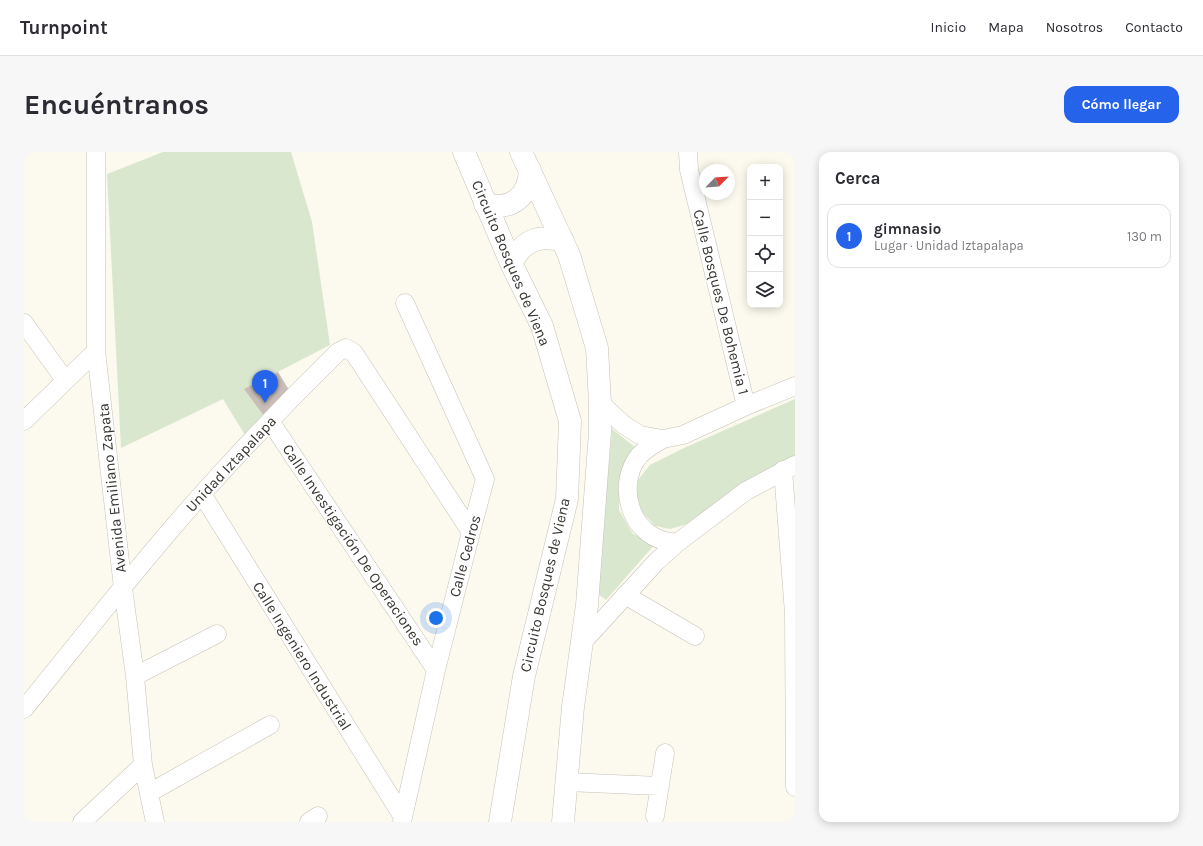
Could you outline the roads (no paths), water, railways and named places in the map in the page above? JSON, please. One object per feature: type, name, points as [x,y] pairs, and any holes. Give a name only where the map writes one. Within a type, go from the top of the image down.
[{"type":"main road","name":"Circuito Bosques de Viena","points":[[464,152],[485,204],[542,326],[570,420],[567,499],[524,676],[500,822]]},
{"type":"main road","name":"Circuito Bosques de Viena","points":[[526,161],[569,255],[597,348],[600,432],[587,605],[573,707],[563,822]]},
{"type":"main road","points":[[485,204],[504,206],[521,196],[530,180],[526,161]]},
{"type":"main road","points":[[512,263],[517,252],[526,243],[538,238],[550,238],[563,241]]},
{"type":"street","name":"Calle Bosques De Bohemia 1","points":[[688,152],[689,170],[746,406]]},
{"type":"street","name":"Avenida Emiliano Zapata","points":[[99,154],[96,351],[123,588],[135,676],[143,765],[155,822]]},
{"type":"street","name":"Calle Cedros","points":[[403,820],[436,670],[471,532],[485,485],[484,473],[405,303]]},
{"type":"street","points":[[24,323],[65,380]]},
{"type":"street","name":"Unidad Iztapalapa","points":[[24,709],[202,494],[270,421],[338,352],[346,348],[354,354],[471,532]]},
{"type":"street","points":[[24,421],[96,351]]},
{"type":"street","points":[[677,543],[664,541],[649,533],[637,522],[630,507],[627,490],[629,474],[636,459],[648,447],[663,439],[683,435],[746,406],[795,386]]},
{"type":"street","points":[[600,403],[624,425],[640,435],[663,439]]},
{"type":"street","name":"Calle Investigación De Operaciones","points":[[270,421],[436,670]]},
{"type":"street","points":[[581,644],[656,562],[677,543],[746,492],[789,467],[795,613],[795,787]]},
{"type":"street","name":"Calle Ingeniero Industrial","points":[[202,494],[403,820]]},
{"type":"street","points":[[625,595],[695,636]]},
{"type":"street","points":[[135,676],[216,634]]},
{"type":"street","points":[[149,793],[270,726]]},
{"type":"street","points":[[655,816],[665,753]]},
{"type":"street","points":[[82,822],[143,765]]},
{"type":"street","points":[[566,782],[660,786]]},
{"type":"place","name":"gimnasio","points":[[265,403]]}]
